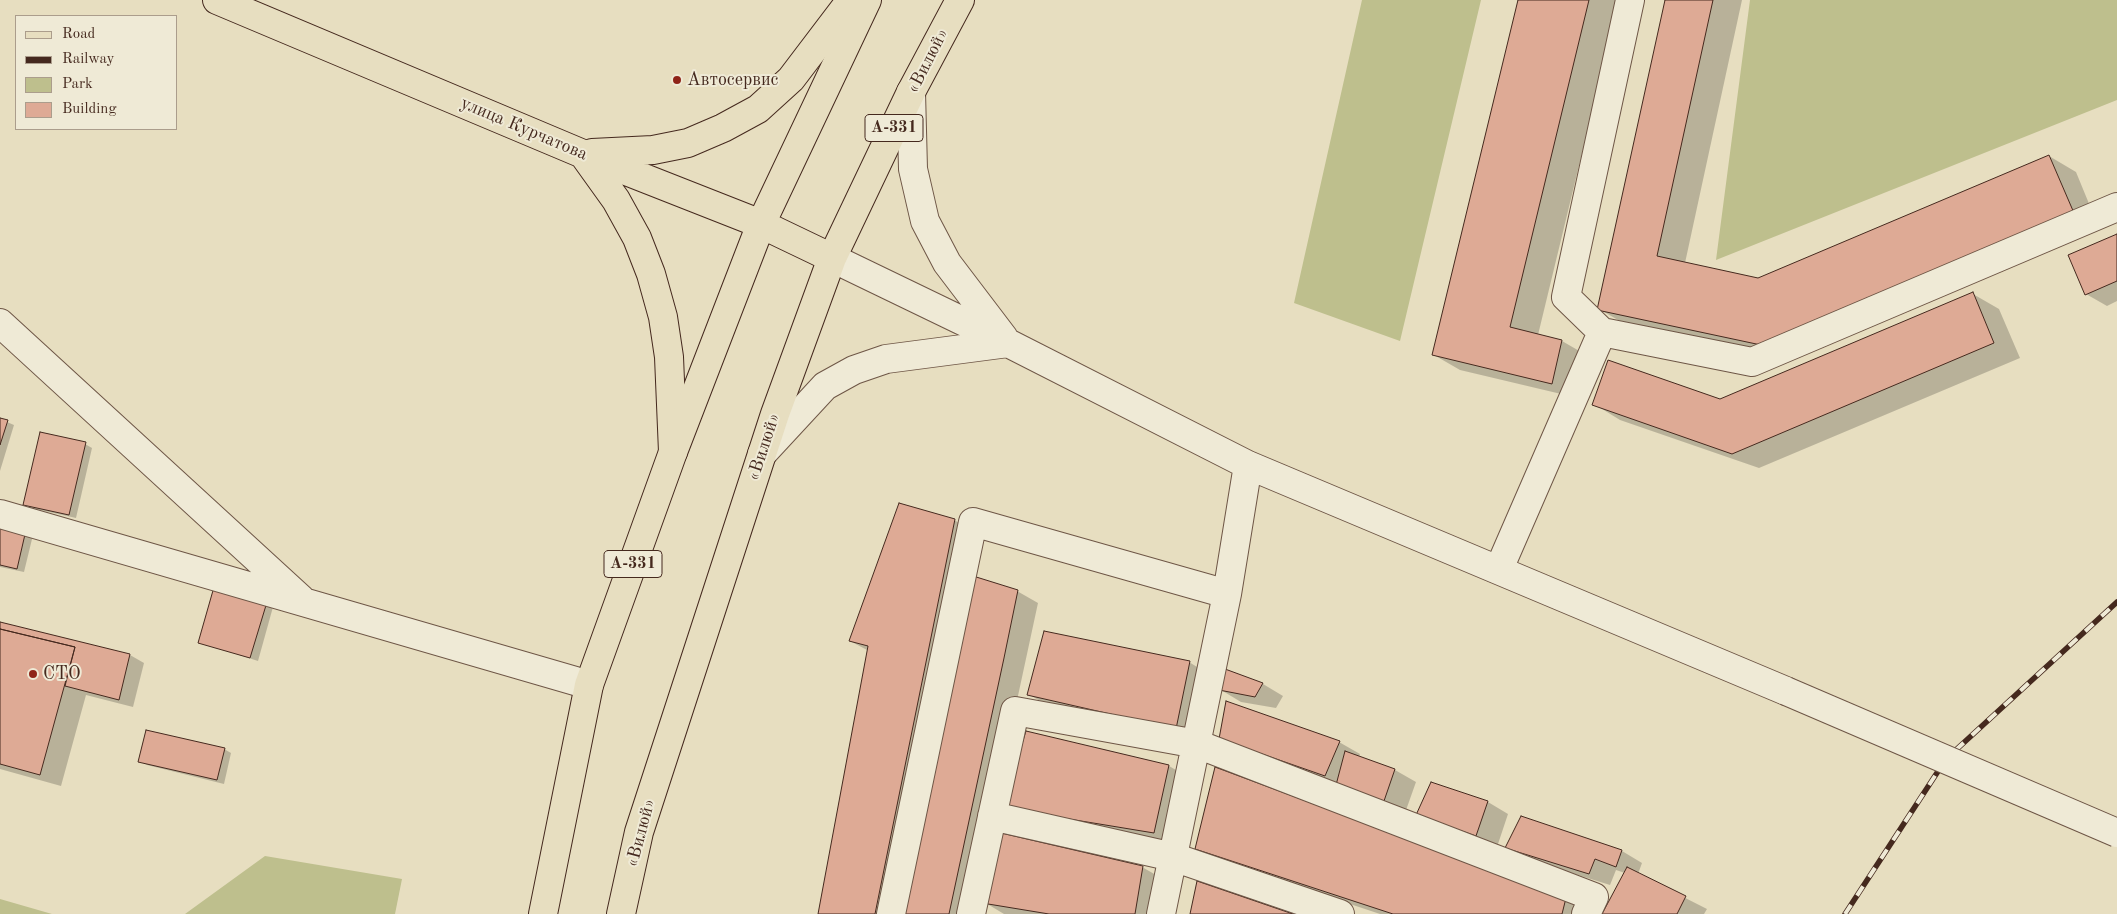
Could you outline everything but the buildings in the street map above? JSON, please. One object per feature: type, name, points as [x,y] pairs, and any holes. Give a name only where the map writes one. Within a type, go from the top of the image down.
[{"type":"main road","name":"улица Курчатова","points":[[217,0],[583,154],[761,224],[832,258]]},
{"type":"main road","points":[[583,154],[654,150],[688,143],[723,128],[758,109],[791,79],[851,0]]},
{"type":"main road","name":"А-331","points":[[543,914],[589,685],[673,452],[761,224],[867,0]]},
{"type":"main road","name":"«Вилюй»","points":[[622,914],[639,832],[762,454],[832,258],[911,92],[960,0]]},
{"type":"main road","points":[[583,154],[616,200],[637,238],[651,274],[663,317],[669,356],[673,452]]},
{"type":"street","points":[[1630,0],[1566,297],[1602,332],[1752,362],[2117,207]]},
{"type":"street","points":[[911,92],[913,169],[925,221],[947,263],[1008,343]]},
{"type":"street","points":[[832,258],[1008,343],[1248,465],[1786,690],[2117,833]]},
{"type":"street","points":[[0,322],[305,603]]},
{"type":"street","points":[[1499,569],[1602,332]]},
{"type":"street","points":[[762,454],[825,386],[854,370],[886,359],[1008,343]]},
{"type":"street","points":[[1161,914],[1228,594],[1248,465]]},
{"type":"street","points":[[0,514],[589,685]]},
{"type":"street","points":[[891,914],[973,522],[1228,594]]},
{"type":"street","points":[[971,914],[1016,711],[1197,744],[1594,897],[1586,914]]},
{"type":"street","points":[[992,816],[1173,857],[1340,914]]},
{"type":"green space","points":[[1362,0],[1481,0],[1400,341],[1294,303]]},
{"type":"green space","points":[[1750,0],[2117,0],[2117,100],[1716,260]]},
{"type":"green space","points":[[265,856],[402,879],[395,914],[185,914]]},
{"type":"green space","points":[[0,899],[52,914],[0,914]]},
{"type":"railway","points":[[1845,914],[1946,759],[2117,602]]},
{"type":"place","name":"Автосервис","points":[[677,80]]},
{"type":"place","name":"СТО","points":[[33,674]]}]
